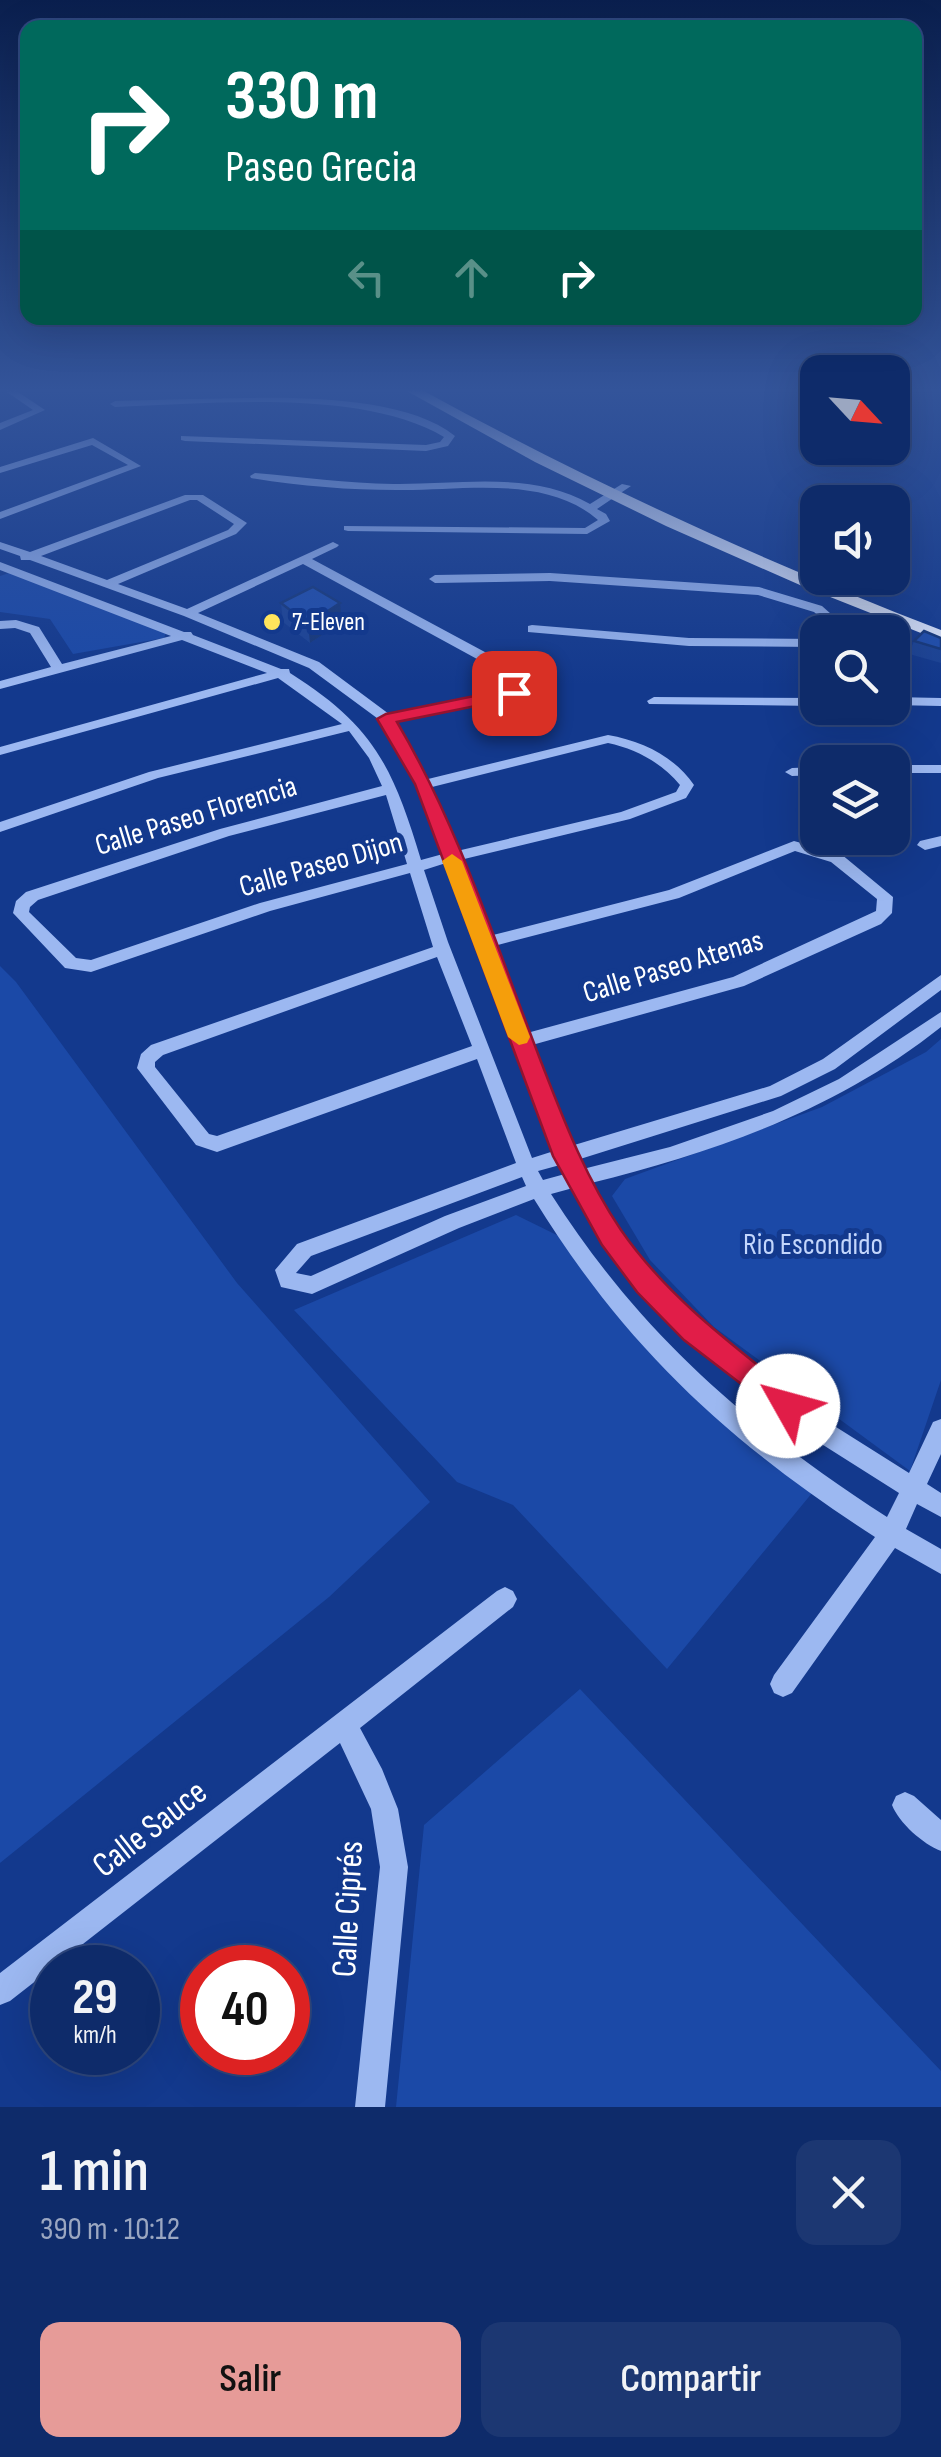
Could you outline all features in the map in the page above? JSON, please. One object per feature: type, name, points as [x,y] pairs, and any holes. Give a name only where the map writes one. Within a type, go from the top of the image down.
[{"type":"main road","points":[[613,489],[800,570]]},
{"type":"main road","points":[[856,595],[941,636]]},
{"type":"main road","points":[[865,595],[941,619]]},
{"type":"street","points":[[0,516],[75,488]]},
{"type":"street","points":[[348,528],[587,531],[604,521],[582,503],[536,488]]},
{"type":"street","points":[[582,503],[613,489]]},
{"type":"street","points":[[582,503],[613,489]]},
{"type":"street","points":[[0,566],[194,496],[238,520],[241,526],[106,584]]},
{"type":"street","points":[[188,613],[333,544]]},
{"type":"street","points":[[0,545],[188,613],[314,665],[386,719],[424,784],[565,1156],[612,1237],[646,1284],[694,1331],[809,1423],[912,1492],[941,1506]]},
{"type":"street","points":[[304,559],[504,668],[520,682],[506,697],[386,719]]},
{"type":"street","points":[[0,566],[280,673],[322,699],[352,726],[375,756],[390,789],[442,950],[527,1167],[538,1190],[616,1306],[668,1361],[793,1468],[890,1534],[941,1562]]},
{"type":"street","points":[[435,579],[550,577],[744,590],[789,599],[826,615]]},
{"type":"street","points":[[789,599],[800,590]]},
{"type":"street","points":[[811,607],[826,595]]},
{"type":"street","points":[[0,626],[16,624],[34,630],[58,668]]},
{"type":"street","points":[[532,628],[689,642],[800,642]]},
{"type":"street","points":[[0,686],[187,635]]},
{"type":"street","points":[[0,751],[314,665]]},
{"type":"street","points":[[654,701],[800,702]]},
{"type":"street","points":[[910,701],[941,702]]},
{"type":"street","points":[[0,827],[154,775],[352,726]]},
{"type":"street","name":"Calle Paseo Dijon","points":[[81,967],[266,907],[451,857],[625,816],[680,795],[687,785],[678,773],[631,744],[608,739],[424,784]]},
{"type":"street","points":[[910,769],[941,770]]},
{"type":"street","points":[[792,772],[800,772]]},
{"type":"street","name":"Calle Paseo Florencia","points":[[81,967],[71,964],[21,913],[22,905],[32,896],[225,832],[390,789]]},
{"type":"street","name":"Calle Paseo Atenas","points":[[483,943],[673,894],[794,846],[816,850],[844,863],[880,890],[887,905],[875,920],[738,982],[521,1041]]},
{"type":"street","points":[[442,950],[157,1050],[147,1059],[146,1068],[204,1140],[217,1144],[482,1050]]},
{"type":"street","points":[[941,981],[829,1064],[775,1091],[527,1167],[304,1250],[286,1270],[288,1281],[312,1284],[538,1190],[671,1154],[796,1110],[848,1086],[941,1018]]},
{"type":"street","points":[[782,1684],[890,1534],[941,1430]]},
{"type":"street","name":"Calle Sauce","points":[[0,1991],[505,1598]]},
{"type":"street","name":"Calle Ciprés","points":[[345,1726],[388,1807],[392,1834],[394,1867],[370,2107]]},
{"type":"street","points":[[905,1805],[941,1838]]},
{"type":"green space","points":[[12,572],[168,628],[164,638],[73,654],[50,619],[0,612],[0,576]]},
{"type":"green space","points":[[0,966],[16,982],[237,1283],[430,1502],[329,1597],[0,1863]]},
{"type":"green space","name":"Rio Escondido","points":[[941,1039],[941,1380],[910,1471],[714,1327],[650,1260],[612,1196],[625,1179],[822,1107],[926,1052]]},
{"type":"green space","points":[[516,1215],[569,1241],[665,1361],[817,1487],[667,1669],[513,1505],[457,1482],[294,1310]]},
{"type":"green space","points":[[580,1689],[941,2071],[941,2107],[396,2107],[424,1825]]},
{"type":"building","points":[[313,587],[340,603],[308,624],[281,603]]},
{"type":"building","points":[[924,631],[941,638],[941,649],[914,641]]},
{"type":"slow traffic","points":[[452,861],[519,1037]]},
{"type":"place","name":"7-Eleven","points":[[272,622]]},
{"type":"route","points":[[514,693],[386,719],[424,784],[565,1156],[612,1237],[646,1284],[694,1331],[788,1406]]}]
